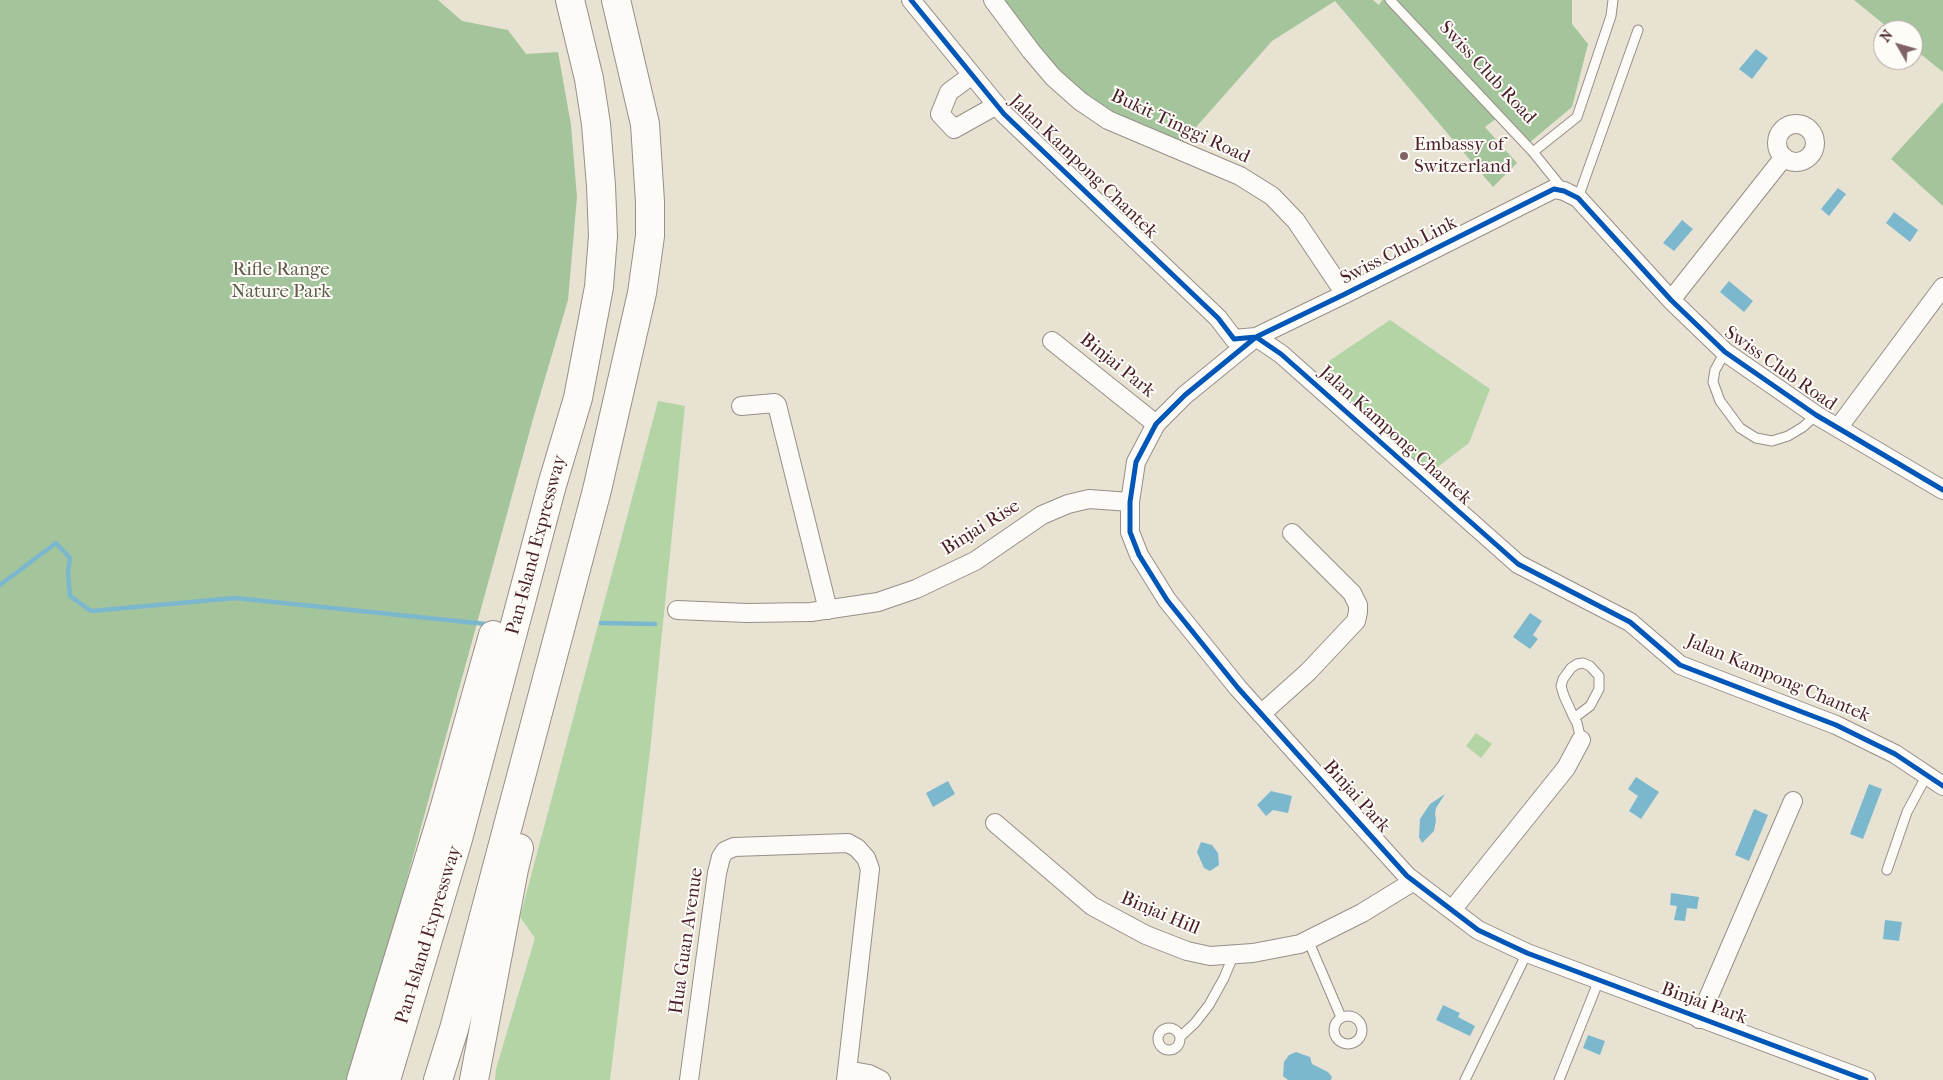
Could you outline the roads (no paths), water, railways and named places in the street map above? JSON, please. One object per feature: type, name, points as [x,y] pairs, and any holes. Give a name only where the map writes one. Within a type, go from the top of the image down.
[{"type":"highway","points":[[438,1080],[454,1028],[597,490],[642,293],[650,236],[649,176],[645,124],[616,0]]},
{"type":"highway","name":"Pan-Island Expressway","points":[[386,1080],[458,839],[552,485],[578,398],[599,288],[602,236],[601,186],[596,124],[589,79],[571,4]]},
{"type":"highway","points":[[361,1080],[443,813],[494,634],[552,485]]},
{"type":"highway","points":[[474,1080],[514,869],[572,649],[597,490]]},
{"type":"street","name":"Jalan Kampong Chantek","points":[[911,0],[996,105],[1218,318],[1234,339],[1256,337],[1281,354],[1518,564],[1630,622],[1680,665],[1836,726],[1895,754],[1943,786]]},
{"type":"street","name":"Bukit Tinggi Road","points":[[992,0],[1030,51],[1053,77],[1080,101],[1108,120],[1240,176],[1272,196],[1296,221],[1345,294]]},
{"type":"street","points":[[972,75],[949,92],[940,114],[954,129],[996,105]]},
{"type":"street","points":[[1671,300],[1784,157]]},
{"type":"street","name":"Swiss Club Link","points":[[1256,337],[1565,193]]},
{"type":"street","name":"Swiss Club Road","points":[[1565,193],[1725,352],[1816,415],[1943,490]]},
{"type":"street","name":"Swiss Club Road","points":[[1838,428],[1943,287]]},
{"type":"street","name":"Binjai Park","points":[[1256,337],[1192,389],[1156,424],[1136,462],[1130,502],[1130,532],[1139,555],[1166,600],[1260,714],[1414,881],[1481,932],[1527,953],[1866,1080]]},
{"type":"street","name":"Binjai Park","points":[[1052,341],[1156,424]]},
{"type":"street","points":[[742,406],[775,403],[777,405],[828,610]]},
{"type":"street","name":"Binjai Rise","points":[[677,610],[747,613],[828,610],[878,602],[916,589],[975,561],[1042,515],[1068,504],[1089,499],[1130,502]]},
{"type":"street","points":[[1260,714],[1308,672],[1356,621],[1358,612],[1358,605],[1352,593],[1292,533]]},
{"type":"street","points":[[1452,910],[1566,768],[1582,740]]},
{"type":"street","name":"Binjai Park","points":[[1699,1019],[1793,801]]},
{"type":"street","name":"Binjai Hill","points":[[995,823],[1092,906],[1146,935],[1187,951],[1210,956],[1252,953],[1300,944],[1362,913],[1414,881]]},
{"type":"street","name":"Hua Guan Avenue","points":[[688,1080],[717,873],[721,857],[726,850],[734,847],[848,843],[857,848],[866,858],[869,863],[870,876],[847,1075]]},
{"type":"street","points":[[847,1075],[869,1074],[881,1080]]},
{"type":"lane","name":"Swiss Club Road","points":[[1390,0],[1532,152],[1565,193]]},
{"type":"lane","points":[[1532,152],[1577,117],[1611,16],[1614,0]]},
{"type":"lane","points":[[1565,193],[1638,30]]},
{"type":"lane","points":[[1725,352],[1715,370],[1714,382],[1720,401],[1740,428],[1756,438],[1772,441],[1788,436],[1803,428],[1816,415]]},
{"type":"lane","points":[[1574,718],[1590,706],[1599,689],[1599,676],[1590,666],[1583,663],[1571,668],[1563,679],[1561,686],[1582,740]]},
{"type":"lane","points":[[1887,870],[1907,812],[1927,775]]},
{"type":"lane","points":[[1308,940],[1341,1017]]},
{"type":"lane","points":[[1465,1080],[1527,953]]},
{"type":"lane","points":[[1180,1037],[1196,1023],[1209,1005],[1224,978],[1234,954]]},
{"type":"lane","points":[[1559,1080],[1599,980]]},
{"type":"water","points":[[1756,49],[1768,58],[1752,79],[1739,69]]},
{"type":"water","points":[[1838,188],[1846,194],[1829,216],[1821,209]]},
{"type":"water","points":[[1894,212],[1918,230],[1910,242],[1886,223]]},
{"type":"water","points":[[1682,220],[1693,229],[1674,251],[1663,243]]},
{"type":"water","points":[[1729,281],[1753,301],[1744,312],[1720,292]]},
{"type":"water","points":[[1530,613],[1542,621],[1533,635],[1538,639],[1530,649],[1513,637]]},
{"type":"water","points":[[1636,777],[1659,792],[1641,819],[1629,811],[1638,796],[1628,789]]},
{"type":"water","points":[[948,781],[955,794],[933,807],[926,793]]},
{"type":"water","points":[[1869,784],[1882,789],[1863,839],[1850,834]]},
{"type":"water","points":[[1271,791],[1292,796],[1288,813],[1273,810],[1266,816],[1257,805]]},
{"type":"water","points":[[1445,794],[1436,808],[1434,831],[1422,843],[1419,837],[1420,819],[1430,804]]},
{"type":"water","points":[[1754,809],[1768,815],[1749,861],[1735,855]]},
{"type":"water","points":[[1201,842],[1212,845],[1218,853],[1219,865],[1210,871],[1204,868],[1197,852]]},
{"type":"water","points":[[1671,893],[1699,897],[1697,909],[1687,908],[1685,921],[1674,920],[1677,906],[1670,905]]},
{"type":"water","points":[[1885,920],[1902,922],[1899,941],[1883,939]]},
{"type":"water","points":[[1443,1005],[1460,1013],[1458,1017],[1475,1026],[1470,1036],[1436,1020]]},
{"type":"water","points":[[1588,1035],[1605,1041],[1600,1055],[1583,1048]]},
{"type":"water","points":[[1296,1052],[1310,1057],[1312,1064],[1328,1072],[1332,1077],[1331,1080],[1288,1080],[1283,1076],[1284,1062],[1289,1055]]},
{"type":"waterway","points":[[0,585],[56,543],[70,558],[68,572],[70,596],[91,611],[235,598],[486,624]]},
{"type":"waterway","points":[[601,623],[655,624]]},
{"type":"place","name":"Embassy of Switzerland","points":[[1404,156]]},
{"type":"park label","name":"Rifle Range Nature Park","points":[[281,281]]}]
